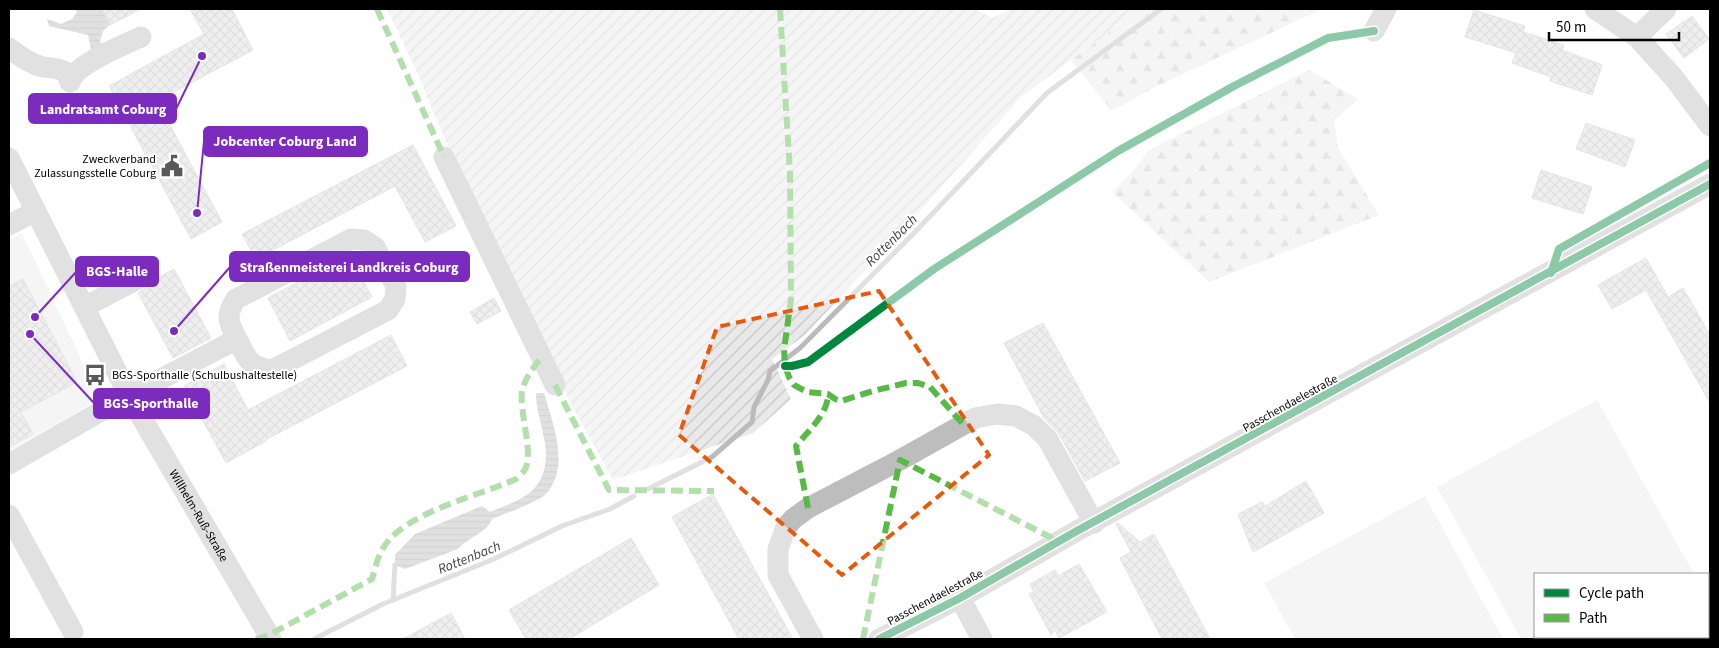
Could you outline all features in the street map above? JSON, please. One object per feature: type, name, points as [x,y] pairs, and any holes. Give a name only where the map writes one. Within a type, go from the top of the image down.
[{"type":"street","points":[[1374,31],[1386,9]]},
{"type":"street","points":[[1595,9],[1637,37],[1674,78],[1710,126]]},
{"type":"street","points":[[1637,37],[1666,9]]},
{"type":"street","points":[[9,48],[20,57],[42,66],[66,72],[70,82],[72,76],[82,67],[140,37]]},
{"type":"street","points":[[444,157],[555,385]]},
{"type":"street","name":"Willhelm-Ruß-Straße","points":[[9,158],[129,396],[270,637]]},
{"type":"street","name":"Passchendaelestraße","points":[[879,639],[960,598],[1061,540],[1710,184]]},
{"type":"street","points":[[9,225],[36,211]]},
{"type":"street","points":[[351,239],[364,240],[375,247],[396,286],[395,299],[388,310],[272,370],[259,368],[248,361],[237,339],[229,323],[229,310],[236,299],[351,239]]},
{"type":"street","points":[[84,307],[138,279]]},
{"type":"street","points":[[9,464],[129,396],[237,339]]},
{"type":"street","points":[[813,639],[778,575],[778,549],[786,527],[808,508],[975,418],[997,414],[1016,416],[1033,425],[1047,438],[1094,523]]},
{"type":"street","points":[[9,515],[73,632]]},
{"type":"street","points":[[960,598],[982,639]]},
{"type":"highlighted area","points":[[879,291],[989,455],[842,575],[679,435],[717,327]]},
{"type":"green space","points":[[387,9],[974,9],[993,18],[1010,9],[1140,9],[1021,97],[920,211],[805,335],[772,359],[791,399],[753,433],[613,480],[560,383],[467,192],[416,70]]},
{"type":"green space","points":[[1140,9],[1322,9],[1155,87],[1112,111],[1071,60]]},
{"type":"green space","points":[[1309,70],[1358,99],[1334,120],[1338,148],[1379,215],[1209,282],[1112,192],[1133,172],[1149,150]]},
{"type":"green space","points":[[22,233],[97,393],[96,400],[9,451],[9,240]]},
{"type":"green space","points":[[1597,400],[1693,573],[1534,573],[1534,638],[1708,638],[1521,639],[1437,487]]},
{"type":"green space","points":[[1425,496],[1503,639],[1295,639],[1264,583]]},
{"type":"green space","points":[[1709,602],[1710,604],[1709,637]]},
{"type":"shaded area","points":[[75,9],[102,9],[110,25],[103,31],[100,41],[104,48],[92,55],[88,35],[49,26],[47,19],[61,24],[72,19],[77,12]]},
{"type":"shaded area","points":[[536,393],[544,393],[558,446],[557,472],[553,484],[545,495],[492,519],[486,528],[458,549],[405,569],[395,565],[395,555],[415,534],[482,506],[490,512],[521,498],[532,491],[537,485],[544,470],[546,454]]},
{"type":"building","points":[[102,9],[141,9],[110,25]]},
{"type":"building","points":[[190,9],[232,9],[253,50],[157,101],[222,222],[191,239],[109,86],[204,34]]},
{"type":"building","points":[[1474,10],[1525,26],[1523,32],[1564,45],[1562,50],[1602,65],[1592,95],[1550,81],[1551,77],[1512,63],[1516,53],[1465,37]]},
{"type":"building","points":[[1692,16],[1709,39],[1684,58],[1666,34]]},
{"type":"building","points":[[1586,123],[1635,140],[1625,167],[1576,149]]},
{"type":"building","points":[[413,145],[456,226],[425,242],[395,186],[256,259],[242,234]]},
{"type":"building","points":[[1541,170],[1592,187],[1583,214],[1532,198]]},
{"type":"building","points":[[349,255],[372,297],[290,341],[268,298]]},
{"type":"building","points":[[1646,258],[1668,297],[1683,288],[1710,335],[1710,403],[1646,290],[1612,309],[1598,285]]},
{"type":"building","points":[[174,269],[211,338],[173,358],[138,293],[148,286],[150,282]]},
{"type":"building","points":[[23,279],[77,382],[21,412],[33,434],[9,447],[9,286]]},
{"type":"building","points":[[494,298],[501,311],[477,324],[470,312]]},
{"type":"building","points":[[1043,323],[1120,463],[1085,481],[1058,432],[1044,418],[1004,343]]},
{"type":"building","points":[[391,335],[407,366],[265,440],[226,463],[184,386],[224,364],[248,410]]},
{"type":"building","points":[[1306,481],[1324,513],[1253,552],[1238,514],[1262,502],[1265,506]]},
{"type":"building","points":[[713,494],[793,639],[739,639],[672,517]]},
{"type":"building","points":[[1118,523],[1140,542],[1154,534],[1210,639],[1162,639],[1120,558],[1131,552],[1116,524]]},
{"type":"building","points":[[631,538],[659,585],[569,639],[526,639],[509,610]]},
{"type":"building","points":[[1079,564],[1107,612],[1059,638],[1055,630],[1051,635],[1029,594],[1034,592],[1030,584],[1055,570],[1058,576]]},
{"type":"building","points":[[451,613],[465,639],[403,639]]},
{"type":"waterway","name":"Rottenbach","points":[[648,489],[712,457],[752,422],[754,407],[768,380],[770,371],[800,348],[914,233],[1047,93],[1161,9]]},
{"type":"waterway","name":"Rottenbach","points":[[314,639],[383,604],[494,559],[562,526],[610,509],[634,496]]},
{"type":"waterway","points":[[393,600],[395,565]]},
{"type":"marked path","points":[[377,9],[444,157]]},
{"type":"marked path","points":[[780,9],[790,173],[791,299],[784,350],[785,366],[789,377],[794,385],[807,392],[828,394],[841,401],[906,383],[918,383],[930,387],[963,424]]},
{"type":"marked path","points":[[256,639],[269,635],[372,579],[382,550],[392,537],[406,526],[442,507],[516,479],[524,471],[528,455],[522,400],[523,386],[532,369],[541,358]]},
{"type":"marked path","points":[[555,385],[609,490],[714,491]]},
{"type":"marked path","points":[[808,508],[796,446],[821,415],[825,408],[828,394]]},
{"type":"marked path","points":[[863,639],[900,460],[1050,537],[1054,544]]},
{"type":"cycle path","points":[[785,366],[808,362],[934,269],[1118,151],[1234,86],[1328,38],[1374,31]]},
{"type":"cycle path","points":[[1551,273],[1559,249],[1710,163]]},
{"type":"cycle path","points":[[879,639],[960,598],[1075,532],[1710,184]]},
{"type":"place","name":"Landratsamt Coburg","points":[[202,56]]},
{"type":"place","name":"Zweckverband Zulassungsstelle Coburg","points":[[172,166]]},
{"type":"place","name":"Jobcenter Coburg Land","points":[[197,213]]},
{"type":"place","name":"BGS-Halle","points":[[35,317]]},
{"type":"place","name":"Straßenmeisterei Landkreis Coburg","points":[[174,331]]},
{"type":"place","name":"BGS-Sporthalle","points":[[30,334]]},
{"type":"place","name":"BGS-Sporthalle (Schulbushaltestelle)","points":[[95,375]]}]
